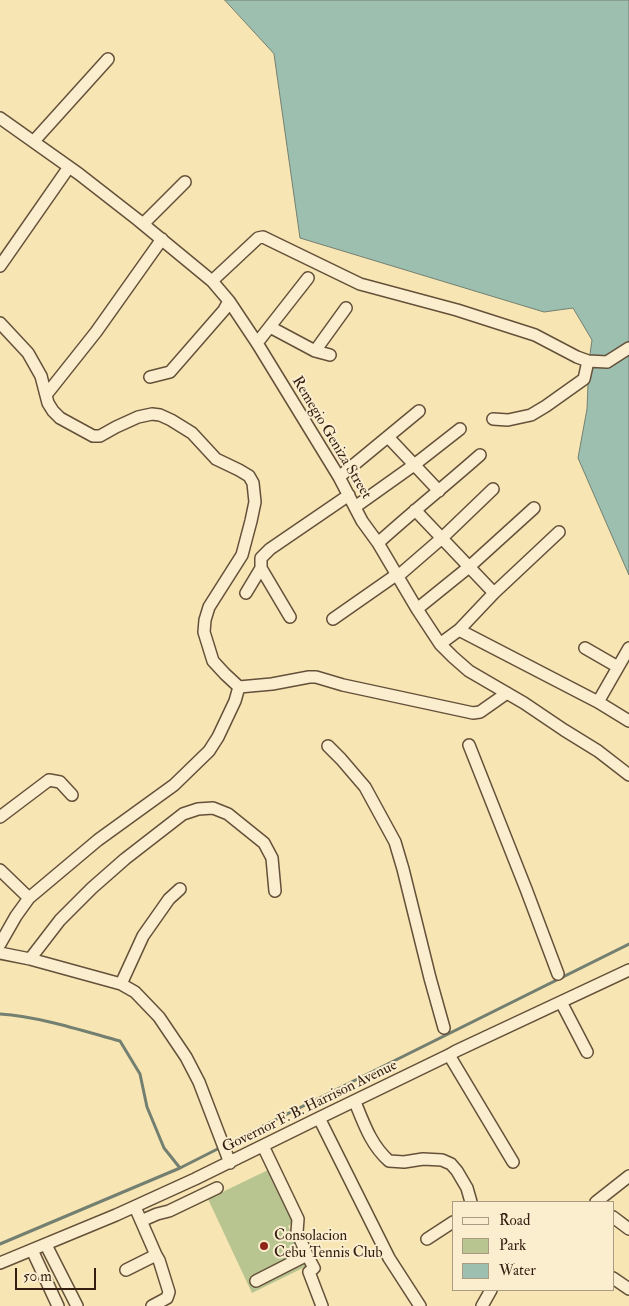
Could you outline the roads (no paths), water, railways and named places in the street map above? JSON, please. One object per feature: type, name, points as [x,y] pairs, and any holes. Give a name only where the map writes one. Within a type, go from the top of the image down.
[{"type":"street","points":[[34,141],[108,59]]},
{"type":"street","name":"Remegio Geniza Street","points":[[0,118],[34,141],[144,224],[212,281],[229,301],[339,476],[355,507],[417,610],[440,644],[469,671],[598,751],[629,775]]},
{"type":"street","points":[[0,266],[69,167]]},
{"type":"street","points":[[144,224],[185,182]]},
{"type":"street","points":[[212,281],[258,238],[263,237],[360,284],[457,310],[535,335],[588,361],[606,362],[629,348]]},
{"type":"street","points":[[46,395],[96,332],[162,239]]},
{"type":"street","points":[[257,343],[308,278]]},
{"type":"street","points":[[150,377],[170,372],[224,310],[229,301]]},
{"type":"street","points":[[315,351],[346,308]]},
{"type":"street","points":[[0,324],[28,353],[41,376],[48,403],[60,418],[93,436],[100,436],[138,417],[152,414],[160,415],[192,433],[216,459],[249,476],[253,483],[255,502],[242,555],[209,607],[204,620],[204,632],[213,661],[239,687],[316,677],[343,685],[473,713],[480,712],[507,693]]},
{"type":"street","points":[[270,327],[315,351],[330,355]]},
{"type":"street","points":[[494,418],[508,420],[531,415],[546,406],[584,379],[588,361]]},
{"type":"street","points":[[339,476],[420,411]]},
{"type":"street","points":[[355,507],[460,429]]},
{"type":"street","points":[[388,437],[439,491]]},
{"type":"street","points":[[378,543],[480,455]]},
{"type":"street","points":[[333,619],[397,576],[442,538],[493,489]]},
{"type":"street","points":[[290,617],[261,568],[261,558],[270,549],[349,495]]},
{"type":"street","points":[[417,610],[469,567],[534,508]]},
{"type":"street","points":[[415,510],[494,593]]},
{"type":"street","points":[[440,644],[460,630],[494,593],[559,532]]},
{"type":"street","points":[[246,593],[261,568]]},
{"type":"street","points":[[460,630],[598,702],[629,721]]},
{"type":"street","points":[[585,648],[618,667]]},
{"type":"street","points":[[598,702],[629,648]]},
{"type":"street","points":[[0,944],[29,898],[98,840],[174,785],[209,751],[218,737],[235,701],[239,687]]},
{"type":"street","points":[[470,745],[558,974]]},
{"type":"street","points":[[328,746],[365,787],[395,842],[444,1028]]},
{"type":"street","points":[[0,816],[50,780],[60,782],[72,795]]},
{"type":"street","points":[[30,959],[60,920],[92,888],[125,859],[183,814],[198,809],[213,808],[228,814],[264,843],[272,858],[275,891]]},
{"type":"street","points":[[0,870],[29,898]]},
{"type":"street","points":[[121,984],[142,936],[169,899],[180,889]]},
{"type":"street","points":[[0,953],[30,959],[121,984],[135,992],[159,1017],[186,1057],[199,1082],[230,1163]]},
{"type":"street","name":"Governor F. B. Harrison Avenue","points":[[0,1263],[135,1207],[230,1163],[456,1051],[628,973]]},
{"type":"street","points":[[561,1002],[587,1052]]},
{"type":"street","points":[[449,1056],[514,1162]]},
{"type":"street","points":[[354,1102],[370,1138],[381,1154],[389,1161],[404,1162],[423,1159],[442,1160],[451,1164],[457,1170],[467,1188],[471,1201]]},
{"type":"street","points":[[318,1118],[389,1258],[420,1306]]},
{"type":"street","points":[[263,1146],[298,1219],[297,1232],[314,1268],[309,1272],[322,1306]]},
{"type":"street","points":[[597,1201],[629,1176]]},
{"type":"street","points":[[141,1221],[176,1208],[217,1188]]},
{"type":"street","points":[[135,1207],[159,1260],[169,1292],[167,1298],[152,1306]]},
{"type":"street","points":[[614,1218],[629,1229]]},
{"type":"street","points":[[428,1239],[452,1223]]},
{"type":"street","points":[[46,1245],[77,1306]]},
{"type":"street","points":[[32,1250],[58,1306]]},
{"type":"street","points":[[126,1270],[156,1255]]},
{"type":"street","points":[[256,1281],[307,1255]]},
{"type":"street","points":[[614,1279],[629,1290]]},
{"type":"street","points":[[482,1306],[490,1291]]},
{"type":"water","points":[[225,0],[629,0],[629,575],[578,458],[587,409],[592,340],[573,308],[544,312],[300,238],[274,54]]},
{"type":"waterway","points":[[0,1244],[180,1168],[629,944]]},
{"type":"waterway","points":[[0,1014],[45,1021],[120,1041],[140,1074],[147,1107],[164,1148],[180,1168]]},
{"type":"place","name":"Consolacion Cebu Tennis Club","points":[[264,1246]]}]
